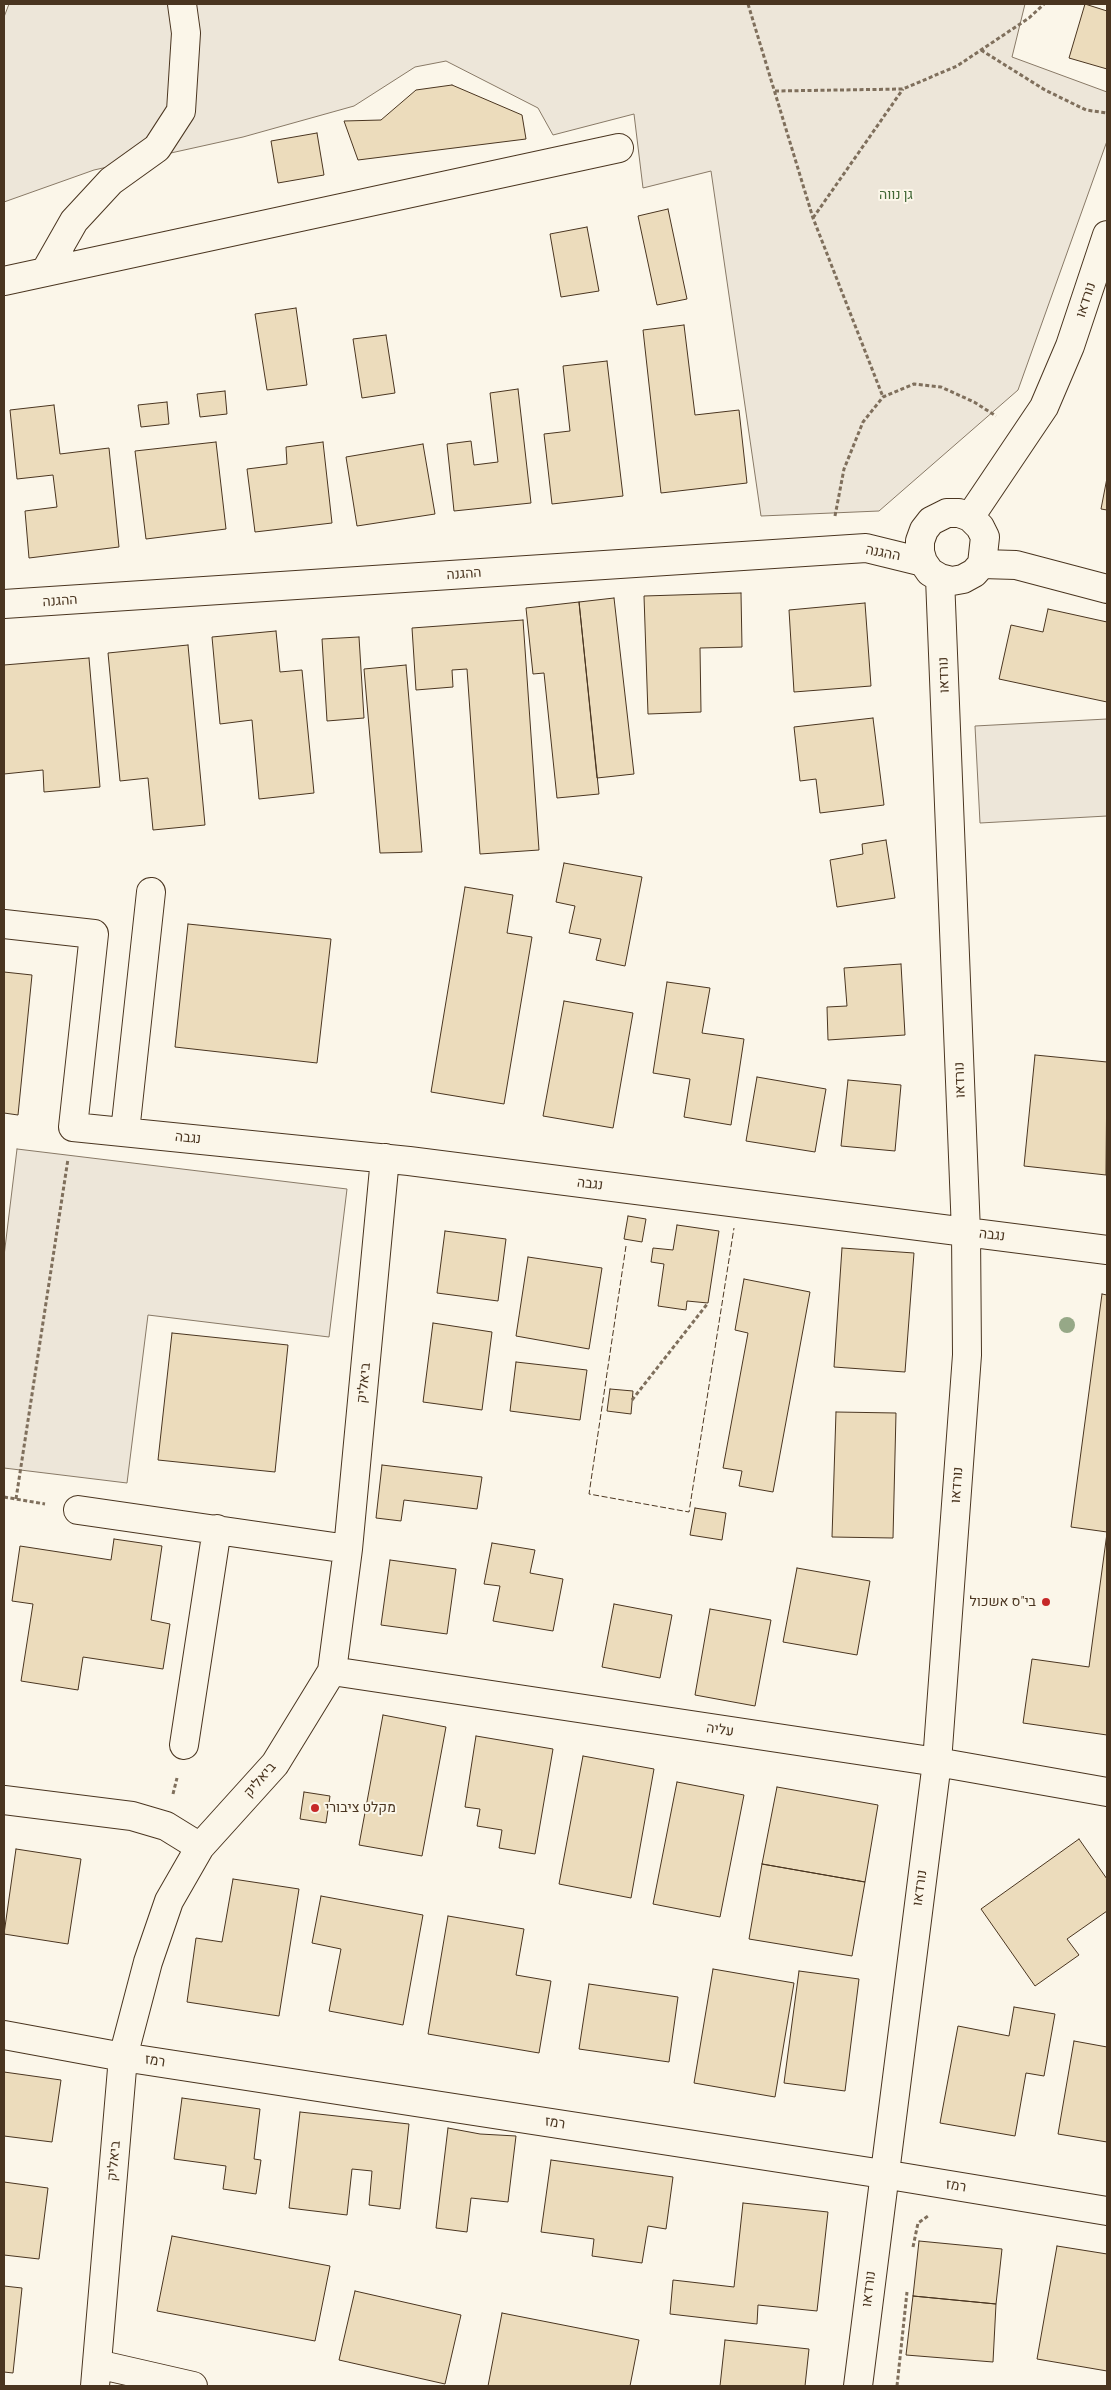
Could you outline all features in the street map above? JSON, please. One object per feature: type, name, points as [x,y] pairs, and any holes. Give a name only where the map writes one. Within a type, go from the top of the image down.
[{"type":"street","points":[[45,272],[74,221],[111,181],[157,148],[181,111],[186,33],[182,4]]},
{"type":"street","points":[[4,280],[619,148]]},
{"type":"street","name":"נורדאו","points":[[970,517],[1044,407],[1070,346],[1107,235]]},
{"type":"street","points":[[947,513],[958,513],[970,517],[980,527],[985,537],[982,564],[974,573],[963,579],[952,581],[931,570],[920,552],[920,541],[931,520],[947,513]]},
{"type":"street","name":"ההגנה","points":[[4,604],[866,548],[931,570]]},
{"type":"street","points":[[982,564],[1016,566],[1107,589]]},
{"type":"street","name":"נורדאו","points":[[858,2386],[937,1762],[967,1355],[966,1232],[931,570]]},
{"type":"street","points":[[125,1132],[152,892]]},
{"type":"street","points":[[4,924],[94,934],[73,1126]]},
{"type":"street","name":"נגבה","points":[[73,1126],[385,1158],[1107,1250]]},
{"type":"street","name":"ביאליק","points":[[96,2375],[123,2057],[148,1962],[168,1901],[200,1847],[275,1764],[332,1671],[348,1549],[385,1158]]},
{"type":"street","points":[[78,1510],[348,1549]]},
{"type":"street","points":[[184,1745],[217,1529]]},
{"type":"street","name":"עליה","points":[[332,1671],[937,1762],[1107,1792]]},
{"type":"street","points":[[4,1800],[132,1816],[166,1826],[200,1847]]},
{"type":"street","name":"רמז","points":[[4,2035],[123,2057],[884,2174],[1107,2212]]},
{"type":"street","points":[[96,2375],[193,2386]]},
{"type":"path","points":[[748,4],[813,218],[883,397]]},
{"type":"path","points":[[775,91],[903,89],[957,66],[1029,18],[1044,4]]},
{"type":"path","points":[[981,50],[1045,90],[1086,110],[1107,113]]},
{"type":"path","points":[[813,218],[903,89]]},
{"type":"path","points":[[829,551],[844,469],[863,422],[883,397],[914,384],[941,387],[974,402],[1004,421]]},
{"type":"path","points":[[16,1499],[73,1126]]},
{"type":"path","points":[[632,1400],[708,1304]]},
{"type":"path","points":[[4,1497],[78,1510]]},
{"type":"path","points":[[166,1826],[184,1745]]},
{"type":"path","points":[[912,2250],[918,2223],[930,2214]]},
{"type":"path","points":[[897,2386],[908,2287]]},
{"type":"green space","name":"גן נווה","points":[[9,4],[1025,4],[1012,57],[1107,92],[1107,141],[1018,390],[879,511],[761,516],[711,171],[643,188],[634,114],[553,135],[538,108],[446,61],[415,67],[354,106],[243,137],[94,170],[4,202],[4,17]]},
{"type":"green space","points":[[1107,719],[1107,816],[980,823],[975,726]]},
{"type":"green space","points":[[17,1149],[347,1189],[329,1337],[148,1315],[127,1483],[4,1468],[4,1256]]},
{"type":"building","points":[[1085,4],[1107,11],[1107,69],[1069,58]]},
{"type":"building","points":[[452,85],[522,115],[526,139],[358,160],[344,121],[381,120],[416,90]]},
{"type":"building","points":[[317,133],[324,175],[278,183],[271,141]]},
{"type":"building","points":[[668,209],[687,299],[657,305],[638,216]]},
{"type":"building","points":[[587,227],[599,291],[561,297],[550,234]]},
{"type":"building","points":[[296,308],[307,385],[267,390],[255,314]]},
{"type":"building","points":[[684,325],[695,415],[739,410],[747,483],[661,493],[643,330]]},
{"type":"building","points":[[386,335],[395,393],[362,398],[353,339]]},
{"type":"building","points":[[607,361],[623,496],[552,504],[544,434],[570,431],[563,366]]},
{"type":"building","points":[[518,389],[531,503],[454,511],[447,444],[471,441],[474,465],[498,462],[490,393]]},
{"type":"building","points":[[225,391],[227,414],[200,417],[197,394]]},
{"type":"building","points":[[167,402],[169,424],[141,427],[138,405]]},
{"type":"building","points":[[54,405],[60,454],[109,448],[119,547],[29,558],[25,511],[57,507],[53,475],[17,479],[10,410]]},
{"type":"building","points":[[216,442],[226,529],[146,539],[135,451]]},
{"type":"building","points":[[323,442],[332,523],[255,532],[247,469],[287,464],[286,447]]},
{"type":"building","points":[[423,444],[435,514],[357,526],[346,457]]},
{"type":"building","points":[[1107,478],[1107,510],[1101,509]]},
{"type":"building","points":[[741,593],[742,647],[700,648],[701,712],[648,714],[644,596]]},
{"type":"building","points":[[614,598],[634,774],[597,778],[579,602]]},
{"type":"building","points":[[579,602],[599,794],[557,798],[544,673],[533,674],[526,608]]},
{"type":"building","points":[[865,603],[871,686],[794,692],[789,610]]},
{"type":"building","points":[[1048,609],[1107,622],[1107,702],[999,679],[1011,625],[1043,632]]},
{"type":"building","points":[[523,620],[539,850],[480,854],[467,669],[452,670],[453,687],[416,690],[412,628]]},
{"type":"building","points":[[276,631],[280,672],[302,670],[314,793],[259,799],[252,720],[220,724],[212,637]]},
{"type":"building","points":[[359,637],[364,718],[327,721],[322,639]]},
{"type":"building","points":[[188,645],[205,825],[153,830],[148,778],[120,781],[108,653]]},
{"type":"building","points":[[89,658],[100,787],[44,792],[43,770],[4,774],[4,665]]},
{"type":"building","points":[[406,665],[422,852],[380,853],[364,669]]},
{"type":"building","points":[[873,718],[884,805],[820,813],[816,779],[800,781],[794,727]]},
{"type":"building","points":[[886,840],[895,898],[837,907],[830,860],[863,854],[862,844]]},
{"type":"building","points":[[564,863],[642,877],[625,966],[596,960],[601,939],[569,933],[575,906],[556,902]]},
{"type":"building","points":[[465,887],[513,895],[507,933],[532,937],[504,1104],[431,1092]]},
{"type":"building","points":[[188,924],[331,939],[317,1063],[175,1047]]},
{"type":"building","points":[[901,964],[905,1035],[828,1040],[827,1007],[847,1006],[844,968]]},
{"type":"building","points":[[4,972],[32,975],[18,1115],[4,1113]]},
{"type":"building","points":[[667,982],[710,988],[702,1033],[744,1039],[731,1125],[684,1117],[690,1079],[653,1073]]},
{"type":"building","points":[[564,1001],[633,1013],[613,1128],[543,1116]]},
{"type":"building","points":[[1035,1055],[1107,1062],[1106,1175],[1024,1166]]},
{"type":"building","points":[[757,1077],[826,1089],[815,1152],[746,1141]]},
{"type":"building","points":[[848,1080],[901,1085],[895,1151],[841,1146]]},
{"type":"building","points":[[628,1216],[646,1219],[642,1242],[624,1239]]},
{"type":"building","points":[[677,1225],[719,1231],[708,1303],[687,1301],[686,1310],[658,1306],[664,1264],[651,1262],[653,1248],[673,1250]]},
{"type":"building","points":[[445,1231],[506,1239],[498,1301],[437,1293]]},
{"type":"building","points":[[842,1248],[914,1253],[905,1372],[834,1367]]},
{"type":"building","points":[[528,1257],[602,1268],[589,1349],[516,1336]]},
{"type":"building","points":[[744,1279],[810,1292],[773,1492],[739,1486],[742,1471],[723,1468],[748,1333],[735,1330]]},
{"type":"building","points":[[1102,1294],[1107,1295],[1107,1532],[1071,1527]]},
{"type":"building","points":[[433,1323],[492,1332],[482,1410],[423,1402]]},
{"type":"building","points":[[172,1333],[288,1345],[275,1472],[158,1460]]},
{"type":"building","points":[[516,1362],[587,1370],[580,1420],[510,1411]]},
{"type":"building","points":[[610,1389],[633,1391],[631,1414],[607,1411]]},
{"type":"building","points":[[836,1412],[896,1413],[893,1538],[832,1537]]},
{"type":"building","points":[[382,1465],[482,1477],[477,1509],[404,1500],[401,1521],[376,1518]]},
{"type":"building","points":[[695,1508],[726,1513],[722,1540],[690,1535]]},
{"type":"building","points":[[1107,1533],[1107,1735],[1023,1723],[1032,1659],[1089,1667]]},
{"type":"building","points":[[114,1539],[162,1546],[151,1620],[170,1624],[163,1669],[83,1657],[78,1690],[21,1681],[33,1604],[12,1601],[20,1546],[111,1560]]},
{"type":"building","points":[[492,1543],[535,1550],[530,1573],[563,1579],[553,1631],[493,1621],[500,1586],[484,1584]]},
{"type":"building","points":[[390,1560],[456,1569],[447,1634],[381,1625]]},
{"type":"building","points":[[797,1568],[870,1581],[857,1655],[783,1642]]},
{"type":"building","points":[[614,1604],[672,1615],[660,1678],[602,1667]]},
{"type":"building","points":[[710,1609],[771,1620],[755,1706],[695,1695]]},
{"type":"building","points":[[383,1715],[446,1727],[422,1856],[359,1845]]},
{"type":"building","points":[[476,1736],[553,1749],[535,1854],[499,1848],[502,1830],[477,1826],[480,1809],[465,1807]]},
{"type":"building","points":[[583,1756],[654,1769],[631,1898],[559,1884]]},
{"type":"building","points":[[677,1782],[744,1795],[720,1917],[653,1904]]},
{"type":"building","points":[[777,1787],[878,1805],[865,1882],[762,1864]]},
{"type":"building","name":"מקלט ציבורי","points":[[304,1792],[330,1796],[326,1823],[300,1819]]},
{"type":"building","points":[[1079,1839],[1107,1879],[1107,1911],[1067,1939],[1079,1955],[1035,1986],[981,1909]]},
{"type":"building","points":[[16,1849],[81,1859],[68,1944],[4,1934]]},
{"type":"building","points":[[762,1864],[865,1882],[852,1956],[749,1939]]},
{"type":"building","points":[[233,1879],[299,1889],[279,2016],[187,2002],[196,1938],[222,1942]]},
{"type":"building","points":[[321,1896],[423,1915],[403,2025],[329,2011],[341,1949],[312,1943]]},
{"type":"building","points":[[448,1916],[524,1929],[516,1975],[551,1981],[539,2053],[428,2034]]},
{"type":"building","points":[[713,1969],[794,1983],[775,2097],[694,2083]]},
{"type":"building","points":[[799,1971],[859,1979],[845,2091],[784,2083]]},
{"type":"building","points":[[589,1984],[678,1997],[669,2062],[579,2049]]},
{"type":"building","points":[[1014,2007],[1055,2014],[1044,2076],[1026,2073],[1015,2136],[940,2123],[958,2026],[1009,2036]]},
{"type":"building","points":[[1074,2041],[1107,2047],[1107,2142],[1058,2134]]},
{"type":"building","points":[[4,2072],[61,2080],[52,2142],[4,2136]]},
{"type":"building","points":[[182,2098],[260,2109],[254,2159],[261,2160],[256,2194],[223,2189],[226,2166],[174,2159]]},
{"type":"building","points":[[300,2112],[409,2124],[400,2209],[369,2205],[372,2171],[352,2169],[347,2215],[289,2208]]},
{"type":"building","points":[[448,2128],[480,2134],[516,2136],[508,2202],[471,2198],[467,2232],[436,2228]]},
{"type":"building","points":[[551,2160],[673,2177],[666,2229],[648,2226],[642,2263],[592,2256],[594,2239],[541,2232]]},
{"type":"building","points":[[4,2182],[48,2188],[39,2259],[4,2255]]},
{"type":"building","points":[[743,2203],[828,2212],[817,2311],[758,2305],[757,2324],[670,2314],[673,2280],[734,2287]]},
{"type":"building","points":[[172,2236],[330,2266],[315,2341],[157,2311]]},
{"type":"building","points":[[919,2241],[1002,2249],[996,2304],[913,2296]]},
{"type":"building","points":[[1057,2246],[1107,2254],[1107,2371],[1037,2359]]},
{"type":"building","points":[[4,2286],[22,2288],[13,2373],[4,2372]]},
{"type":"building","points":[[355,2291],[461,2315],[445,2384],[339,2360]]},
{"type":"building","points":[[913,2296],[996,2304],[993,2362],[906,2355]]},
{"type":"building","points":[[502,2313],[639,2340],[630,2386],[488,2386]]},
{"type":"building","points":[[725,2340],[809,2349],[805,2386],[720,2386]]},
{"type":"fence","points":[[626,1246],[589,1494],[689,1512],[734,1228]]},
{"type":"place","name":"בי\"ס אשכול","points":[[1046,1602]]},
{"type":"place","name":"מקלט ציבורי","points":[[315,1808]]}]
